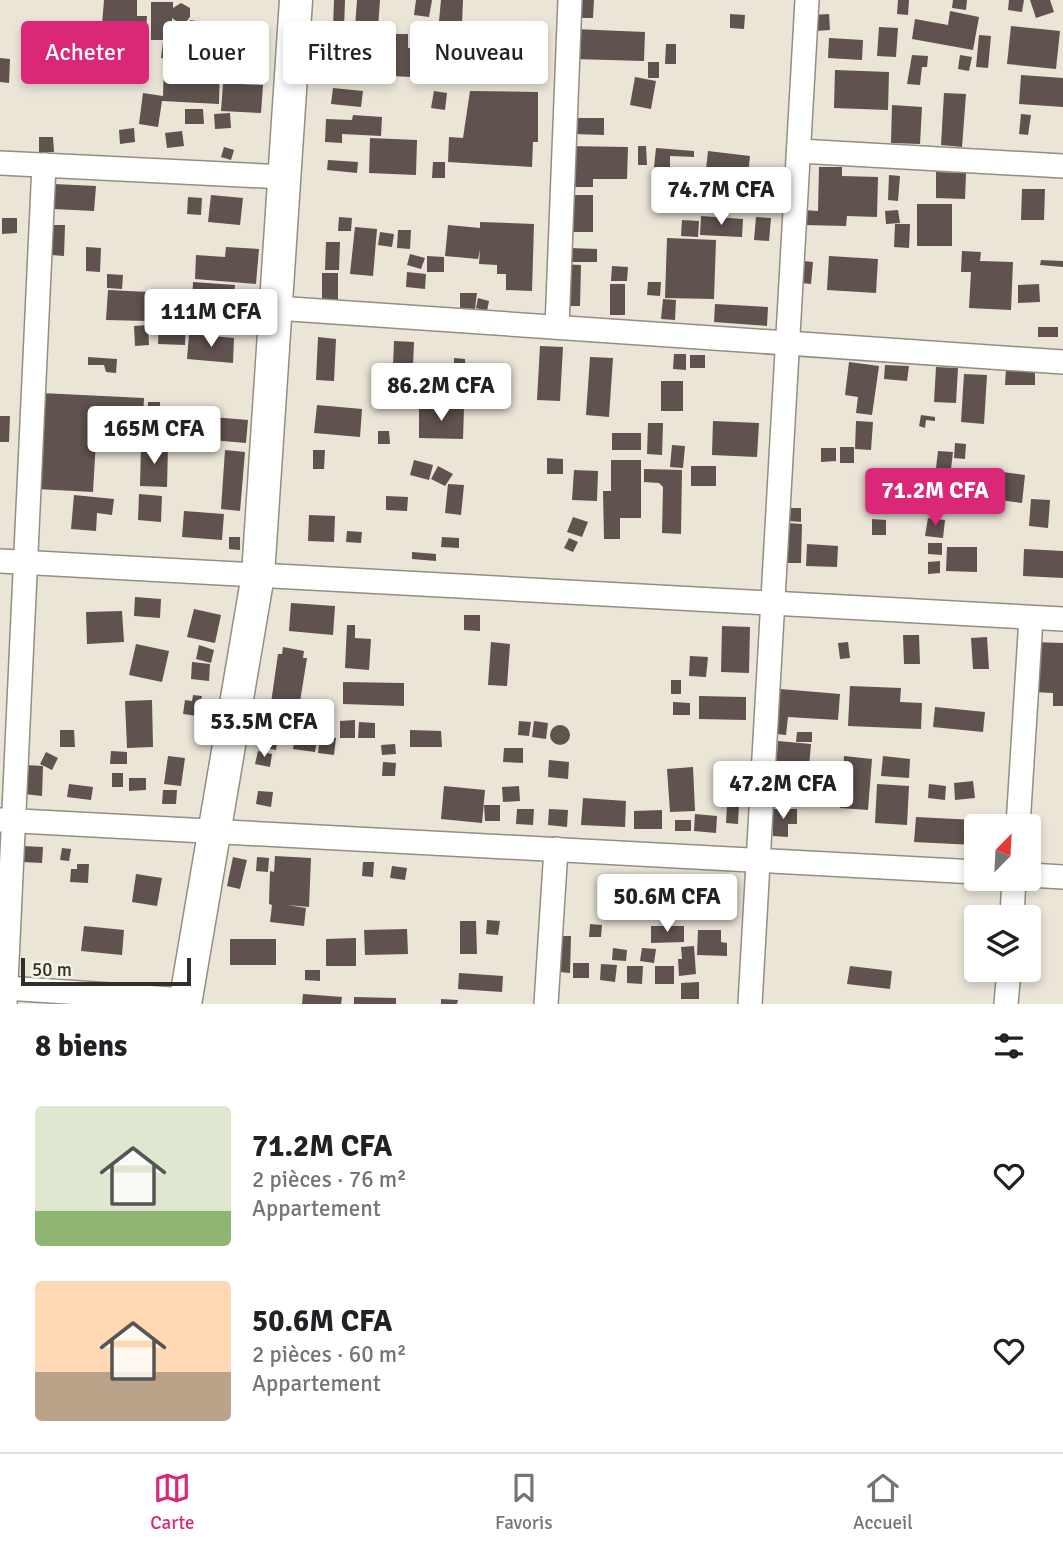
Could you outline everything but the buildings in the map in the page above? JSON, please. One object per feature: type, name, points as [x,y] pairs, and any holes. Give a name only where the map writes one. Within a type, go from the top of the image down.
[{"type":"street","points":[[44,165],[25,562],[7,820],[5,996],[186,1002],[258,575],[296,0]]},
{"type":"street","points":[[556,327],[570,0]]},
{"type":"street","points":[[750,1004],[807,0]]},
{"type":"street","points":[[799,151],[1063,166]]},
{"type":"street","points":[[0,163],[284,177]]},
{"type":"street","points":[[276,307],[1063,362]]},
{"type":"street","points":[[0,561],[1063,619]]},
{"type":"street","points":[[1019,814],[1031,618]]},
{"type":"street","points":[[7,820],[964,871]]},
{"type":"street","points":[[546,1004],[556,849]]},
{"type":"street","points":[[1041,876],[1063,877]]},
{"type":"street","points":[[1006,1004],[1008,982]]}]
